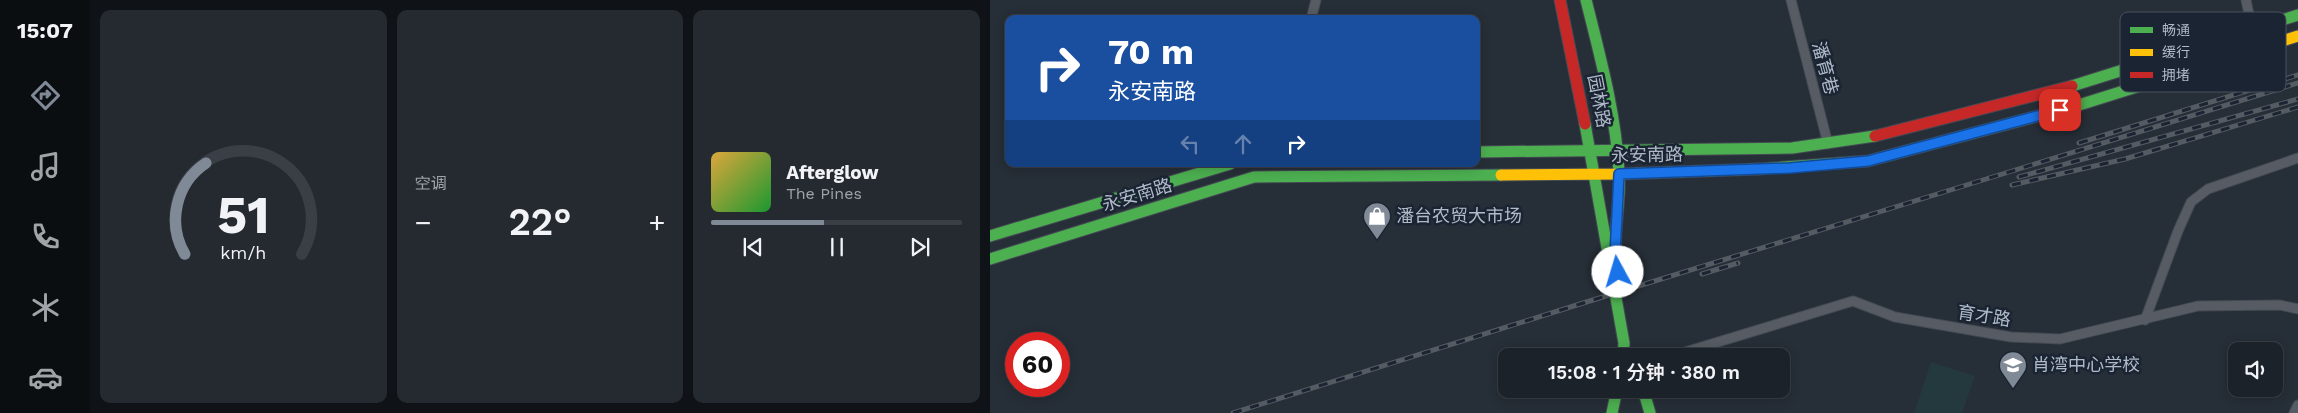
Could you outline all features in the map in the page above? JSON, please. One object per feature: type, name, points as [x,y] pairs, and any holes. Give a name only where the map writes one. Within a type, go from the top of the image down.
[{"type":"main road","name":"园林路","points":[[1560,0],[1590,151],[1624,348]]},
{"type":"main road","name":"园林路","points":[[1586,0],[1610,102],[1617,151],[1619,174],[1615,255],[1632,348]]},
{"type":"main road","name":"永安南路","points":[[2286,19],[2298,15]]},
{"type":"main road","name":"永安南路","points":[[2286,40],[2298,36]]},
{"type":"main road","name":"永安南路","points":[[1480,152],[1792,148],[1828,144],[1864,139],[2072,86],[2120,71]]},
{"type":"main road","name":"永安南路","points":[[990,259],[1254,177],[1619,174],[1790,168],[1868,161],[2079,106],[2123,92]]},
{"type":"main road","name":"永安南路","points":[[990,236],[1220,167]]},
{"type":"main road","points":[[1612,413],[1615,398]]},
{"type":"main road","points":[[1646,398],[1650,413]]},
{"type":"street","points":[[1312,15],[1316,0]]},
{"type":"street","name":"潘育巷","points":[[1791,0],[1828,144]]},
{"type":"street","points":[[2145,320],[2178,231],[2191,202],[2208,189],[2298,158]]},
{"type":"street","name":"育才路","points":[[1698,348],[1853,301],[1895,317],[2011,337],[2060,340],[2198,306],[2280,305],[2298,309]]},
{"type":"street","points":[[2294,413],[2298,405]]},
{"type":"green space","points":[[1931,362],[1975,376],[1962,413],[1914,413]]},
{"type":"railway","points":[[2286,79],[2298,75]]},
{"type":"railway","points":[[2286,87],[2298,83]]},
{"type":"railway","points":[[2079,143],[2243,92]]},
{"type":"railway","points":[[1233,413],[2269,92]]},
{"type":"railway","points":[[2019,177],[2298,99]]},
{"type":"railway","points":[[2012,185],[2125,159],[2298,107]]},
{"type":"railway","points":[[1702,274],[1738,263]]},
{"type":"traffic: fast","points":[[1586,0],[1607,85],[1615,129],[1619,183],[1615,238],[1616,260]]},
{"type":"traffic: fast","points":[[2286,19],[2298,15]]},
{"type":"traffic: fast","points":[[2072,86],[2120,71]]},
{"type":"traffic: fast","points":[[1759,169],[1868,161],[2079,105],[2120,92]]},
{"type":"traffic: fast","points":[[1585,124],[1624,348]]},
{"type":"traffic: fast","points":[[1480,152],[1792,148],[1875,136]]},
{"type":"traffic: fast","points":[[990,236],[1220,167]]},
{"type":"traffic: fast","points":[[990,259],[1254,177],[1501,175]]},
{"type":"traffic: fast","points":[[1612,413],[1615,398]]},
{"type":"traffic: fast","points":[[1646,398],[1650,413]]},
{"type":"traffic: slow","points":[[2286,40],[2298,36]]},
{"type":"traffic: slow","points":[[1501,175],[1619,174],[1759,169]]},
{"type":"traffic: jam","points":[[1560,0],[1585,124]]},
{"type":"traffic: jam","points":[[1875,136],[2072,86]]},
{"type":"place","name":"潘台农贸大市场","points":[[1377,240]]},
{"type":"place","name":"肖湾中心学校","points":[[2013,389]]},
{"type":"route","points":[[1618,272],[1615,255],[1619,174],[1790,168],[1868,161],[2060,110]]}]
